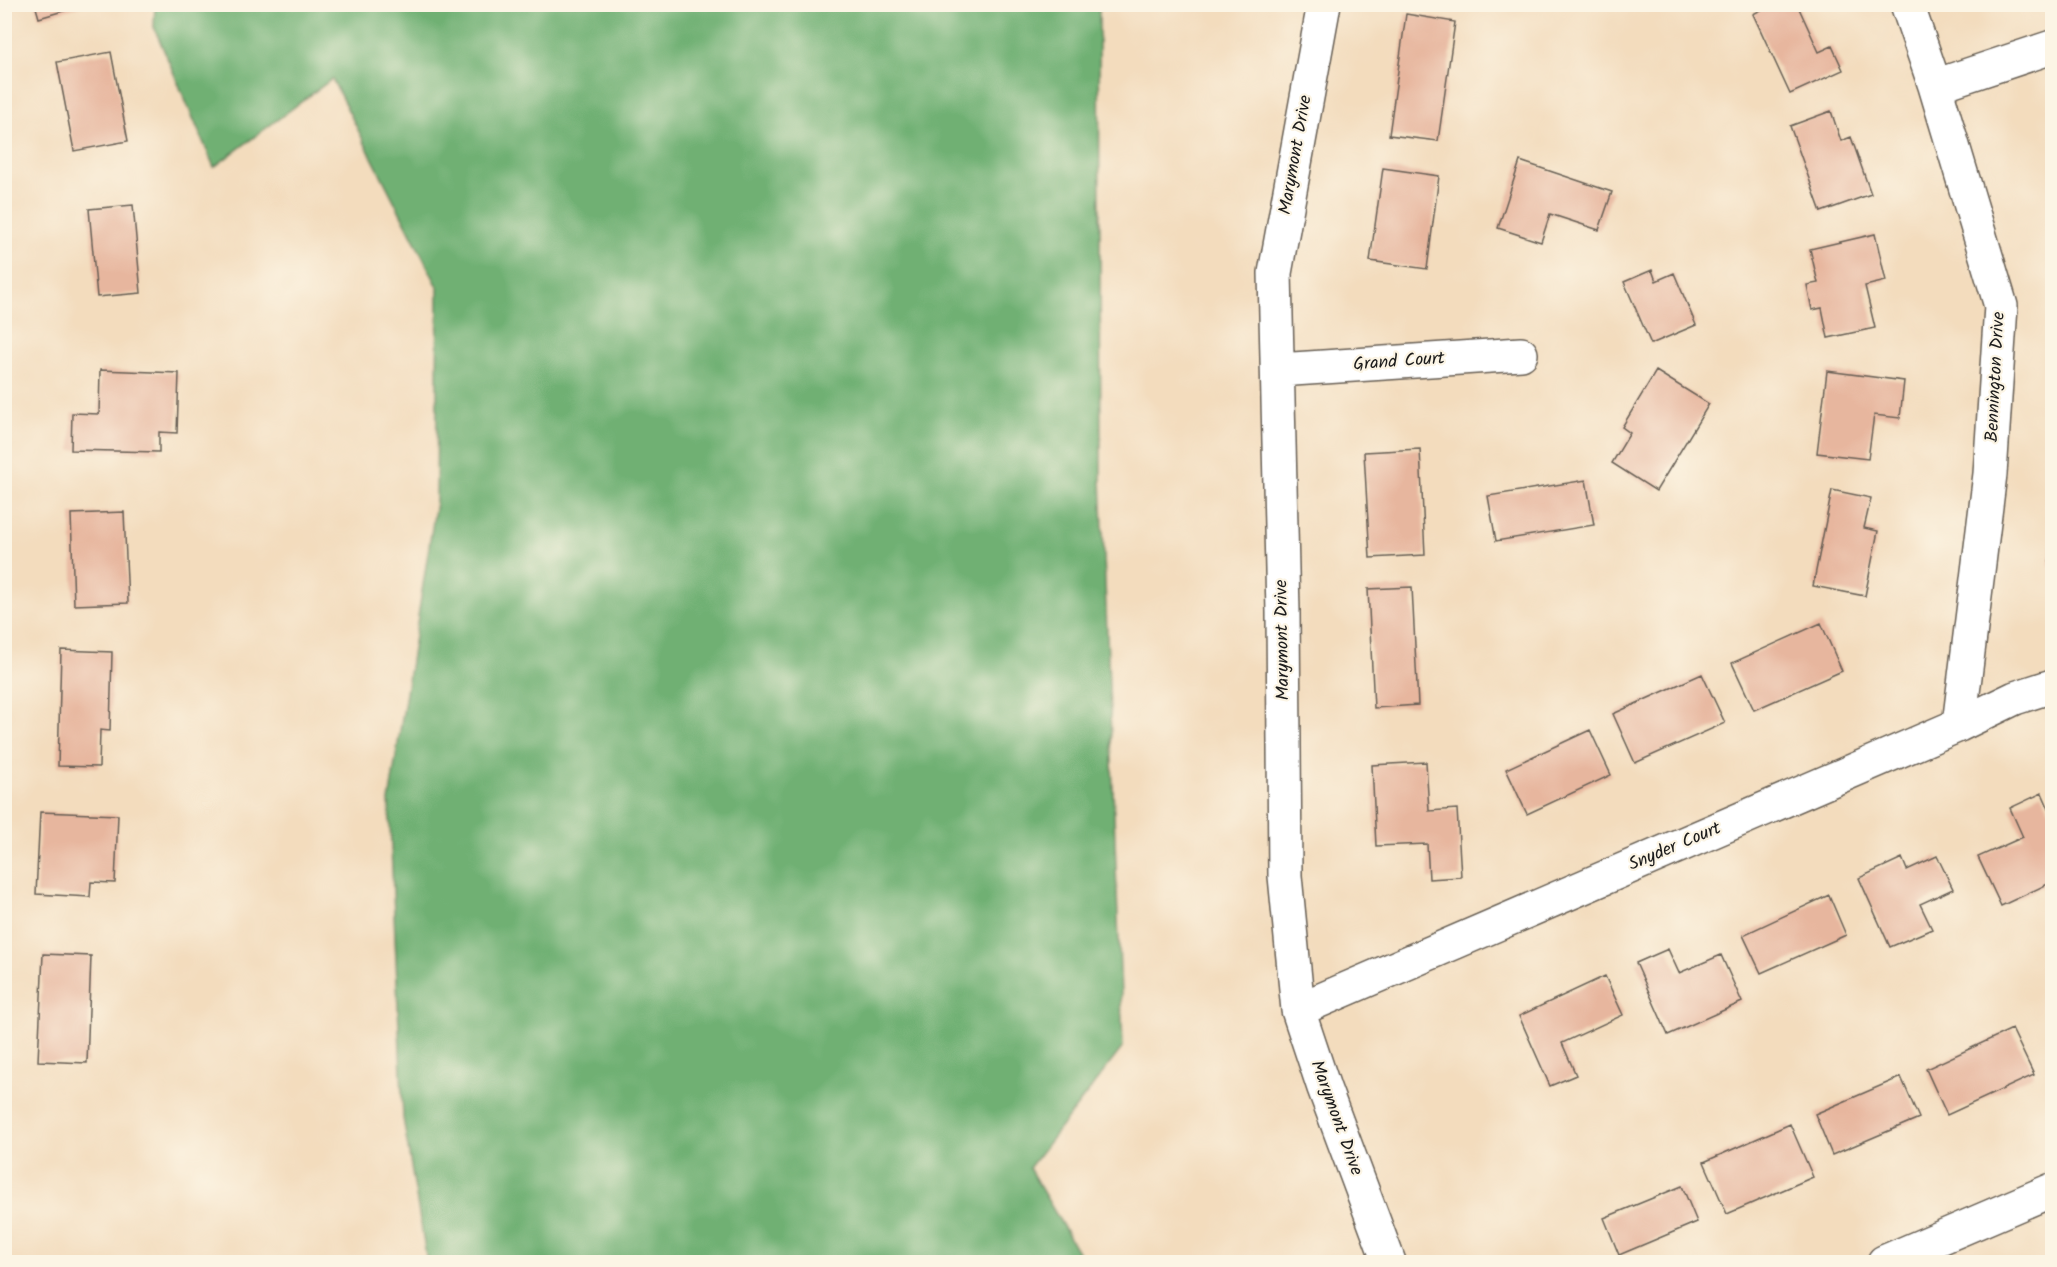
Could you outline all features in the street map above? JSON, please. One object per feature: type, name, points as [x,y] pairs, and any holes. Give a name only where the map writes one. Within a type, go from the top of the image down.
[{"type":"street","name":"Marymont Drive","points":[[1324,4],[1275,273],[1283,612],[1285,876],[1298,1010],[1324,1088],[1389,1263]]},
{"type":"street","name":"Bennington Drive","points":[[1907,4],[1935,86],[2001,306],[1990,474],[1959,725]]},
{"type":"street","points":[[1935,86],[2052,47]]},
{"type":"street","name":"Grand Court","points":[[1278,370],[1521,354]]},
{"type":"street","name":"Snyder Court","points":[[1298,1010],[1959,725],[2015,698],[2052,686]]},
{"type":"street","points":[[1884,1263],[2052,1190]]},
{"type":"green space","points":[[155,4],[1099,5],[1101,478],[1123,1047],[1029,1168],[1084,1262],[427,1262],[403,1118],[389,801],[436,502],[438,287],[332,79],[214,167],[154,27]]},
{"type":"building","points":[[35,4],[84,4],[84,5],[39,18]]},
{"type":"building","points":[[1773,4],[1797,4],[1819,52],[1832,46],[1843,70],[1790,94],[1753,14]]},
{"type":"building","points":[[1406,14],[1455,22],[1438,141],[1389,135]]},
{"type":"building","points":[[111,52],[128,141],[74,151],[57,62]]},
{"type":"building","points":[[1831,111],[1841,141],[1851,137],[1871,194],[1821,212],[1790,126]]},
{"type":"building","points":[[1520,161],[1612,192],[1599,230],[1550,214],[1541,242],[1498,228]]},
{"type":"building","points":[[1383,168],[1439,176],[1427,269],[1370,261]]},
{"type":"building","points":[[133,205],[141,293],[97,297],[89,209]]},
{"type":"building","points":[[1875,234],[1886,281],[1865,286],[1875,328],[1828,338],[1822,308],[1812,310],[1807,285],[1818,283],[1810,249]]},
{"type":"building","points":[[1652,270],[1656,281],[1674,273],[1696,325],[1651,344],[1624,282]]},
{"type":"building","points":[[100,370],[179,373],[177,433],[159,432],[159,452],[71,450],[72,413],[99,414]]},
{"type":"building","points":[[1656,371],[1709,404],[1656,491],[1612,463],[1630,433],[1622,427]]},
{"type":"building","points":[[1827,371],[1904,381],[1900,418],[1874,415],[1868,459],[1817,453]]},
{"type":"building","points":[[1420,449],[1425,555],[1370,558],[1364,452]]},
{"type":"building","points":[[1586,480],[1594,525],[1496,541],[1488,496]]},
{"type":"building","points":[[1832,490],[1871,498],[1864,528],[1878,531],[1865,596],[1813,586]]},
{"type":"building","points":[[124,512],[128,603],[74,605],[71,514]]},
{"type":"building","points":[[2052,545],[2052,567],[2049,566]]},
{"type":"building","points":[[1412,587],[1418,705],[1374,708],[1368,589]]},
{"type":"building","points":[[1821,623],[1842,671],[1754,710],[1732,663]]},
{"type":"building","points":[[61,650],[112,652],[110,731],[100,730],[99,767],[58,766]]},
{"type":"building","points":[[1702,674],[1725,723],[1635,763],[1613,714]]},
{"type":"building","points":[[1590,730],[1611,775],[1527,814],[1506,769]]},
{"type":"building","points":[[1426,762],[1429,811],[1457,809],[1461,877],[1429,879],[1427,844],[1376,846],[1372,765]]},
{"type":"building","points":[[2042,793],[2052,816],[2052,882],[2001,906],[1978,857],[2023,837],[2010,808]]},
{"type":"building","points":[[40,812],[118,815],[115,883],[91,882],[90,897],[36,894]]},
{"type":"building","points":[[1937,856],[1953,889],[1920,904],[1932,929],[1890,947],[1859,878],[1902,858],[1907,870]]},
{"type":"building","points":[[1829,895],[1846,935],[1761,973],[1743,935]]},
{"type":"building","points":[[1668,949],[1679,973],[1721,955],[1742,1002],[1668,1035],[1636,963]]},
{"type":"building","points":[[43,954],[91,956],[87,1063],[38,1061]]},
{"type":"building","points":[[1605,976],[1623,1015],[1562,1043],[1576,1075],[1550,1086],[1519,1016]]},
{"type":"building","points":[[2012,1029],[2034,1075],[1947,1115],[1926,1069]]},
{"type":"building","points":[[1901,1077],[1919,1118],[1832,1155],[1815,1114]]},
{"type":"building","points":[[1790,1124],[1813,1177],[1727,1214],[1704,1162]]},
{"type":"building","points":[[1682,1186],[1697,1222],[1619,1255],[1604,1218]]}]
